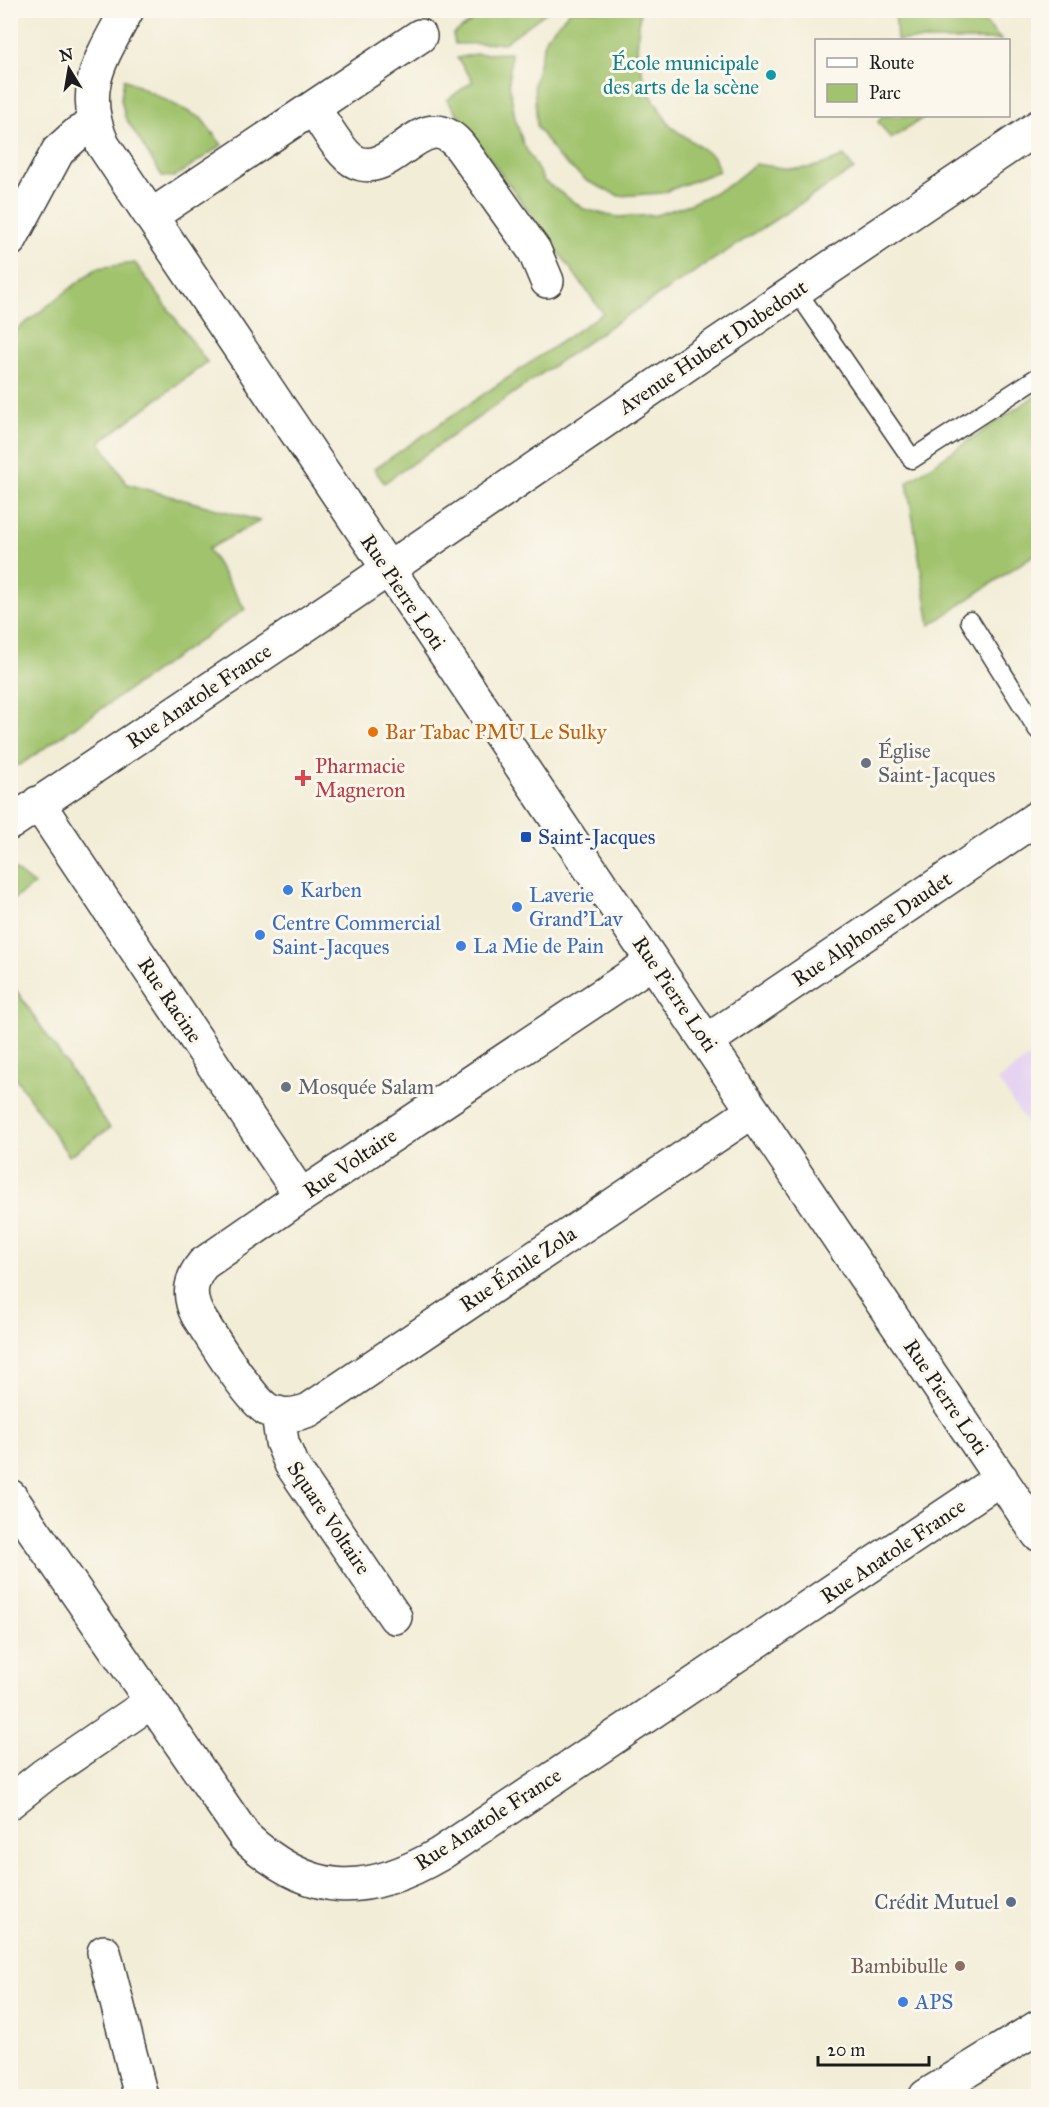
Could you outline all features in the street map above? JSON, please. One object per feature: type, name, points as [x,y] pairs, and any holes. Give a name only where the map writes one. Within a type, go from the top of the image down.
[{"type":"street","points":[[10,240],[58,151],[78,133],[95,124],[92,100],[97,72],[127,10]]},
{"type":"street","points":[[151,216],[420,36]]},
{"type":"street","points":[[313,108],[347,155],[360,164],[383,161],[426,134],[436,132],[448,136],[462,149],[534,250],[548,282]]},
{"type":"street","name":"Rue Pierre Loti","points":[[95,124],[110,155],[1038,1534]]},
{"type":"street","name":"Avenue Hubert Dubedout","points":[[388,569],[1038,127]]},
{"type":"street","name":"Rue Anatole France","points":[[10,823],[388,569]]},
{"type":"street","name":"Rue Racine","points":[[38,803],[301,1196]]},
{"type":"street","name":"Rue Alphonse Daudet","points":[[706,1041],[1038,817]]},
{"type":"street","name":"Rue Voltaire","points":[[278,1413],[265,1408],[251,1394],[198,1316],[191,1290],[193,1279],[203,1264],[652,962]]},
{"type":"street","name":"Rue Émile Zola","points":[[278,1413],[301,1413],[319,1404],[753,1111]]},
{"type":"street","name":"Square Voltaire","points":[[278,1413],[282,1442],[291,1464],[395,1617]]},
{"type":"street","name":"Rue Anatole France","points":[[10,1496],[233,1822],[258,1849],[286,1868],[321,1882],[356,1885],[382,1881],[408,1871],[440,1854],[1001,1478]]},
{"type":"street","points":[[10,1802],[44,1774],[151,1702]]},
{"type":"street","points":[[105,1952],[141,2097]]},
{"type":"street","points":[[926,2097],[1038,2027]]},
{"type":"lane","points":[[796,290],[912,459],[1038,377]]},
{"type":"lane","points":[[970,621],[1038,730]]},
{"type":"shaded area","points":[[1038,1051],[1038,1141],[998,1080]]},
{"type":"green space","points":[[571,10],[640,11],[637,49],[645,86],[670,126],[714,157],[719,171],[662,193],[619,196],[587,181],[558,157],[537,127],[534,83],[546,37]]},
{"type":"green space","points":[[488,11],[548,11],[504,43],[455,44],[453,34]]},
{"type":"green space","points":[[895,11],[976,11],[1000,39],[897,39]]},
{"type":"green space","points":[[511,53],[509,83],[515,118],[523,143],[544,181],[584,209],[616,217],[656,215],[690,204],[728,186],[755,164],[800,169],[810,168],[844,156],[854,169],[612,325],[384,483],[374,469],[603,313],[447,100],[473,81],[457,58],[476,54]]},
{"type":"green space","points":[[124,79],[201,118],[222,145],[174,177],[162,176],[125,117],[121,99]]},
{"type":"green space","points":[[881,117],[924,117],[891,139],[878,122]]},
{"type":"green space","points":[[135,263],[207,362],[100,442],[127,484],[260,521],[208,549],[245,609],[20,765],[11,766],[11,334],[97,268]]},
{"type":"green space","points":[[1038,394],[1038,552],[930,625],[907,482]]},
{"type":"green space","points":[[10,866],[34,885],[11,901],[10,901]]},
{"type":"green space","points":[[10,981],[110,1128],[69,1156],[11,1071]]},
{"type":"place","name":"École municipale des arts de la scène","points":[[771,75]]},
{"type":"place","name":"Bar Tabac PMU Le Sulky","points":[[373,732]]},
{"type":"place","name":"Église Saint-Jacques","points":[[866,763]]},
{"type":"place","name":"Pharmacie Magneron","points":[[303,778]]},
{"type":"place","name":"Saint-Jacques","points":[[526,837]]},
{"type":"place","name":"Karben","points":[[288,890]]},
{"type":"place","name":"Laverie Grand'Lav","points":[[517,907]]},
{"type":"place","name":"Centre Commercial Saint-Jacques","points":[[260,935]]},
{"type":"place","name":"La Mie de Pain","points":[[461,946]]},
{"type":"place","name":"Mosquée Salam","points":[[286,1087]]},
{"type":"place","name":"Crédit Mutuel","points":[[1011,1902]]},
{"type":"place","name":"Bambibulle","points":[[960,1966]]},
{"type":"place","name":"APS","points":[[903,2002]]}]
